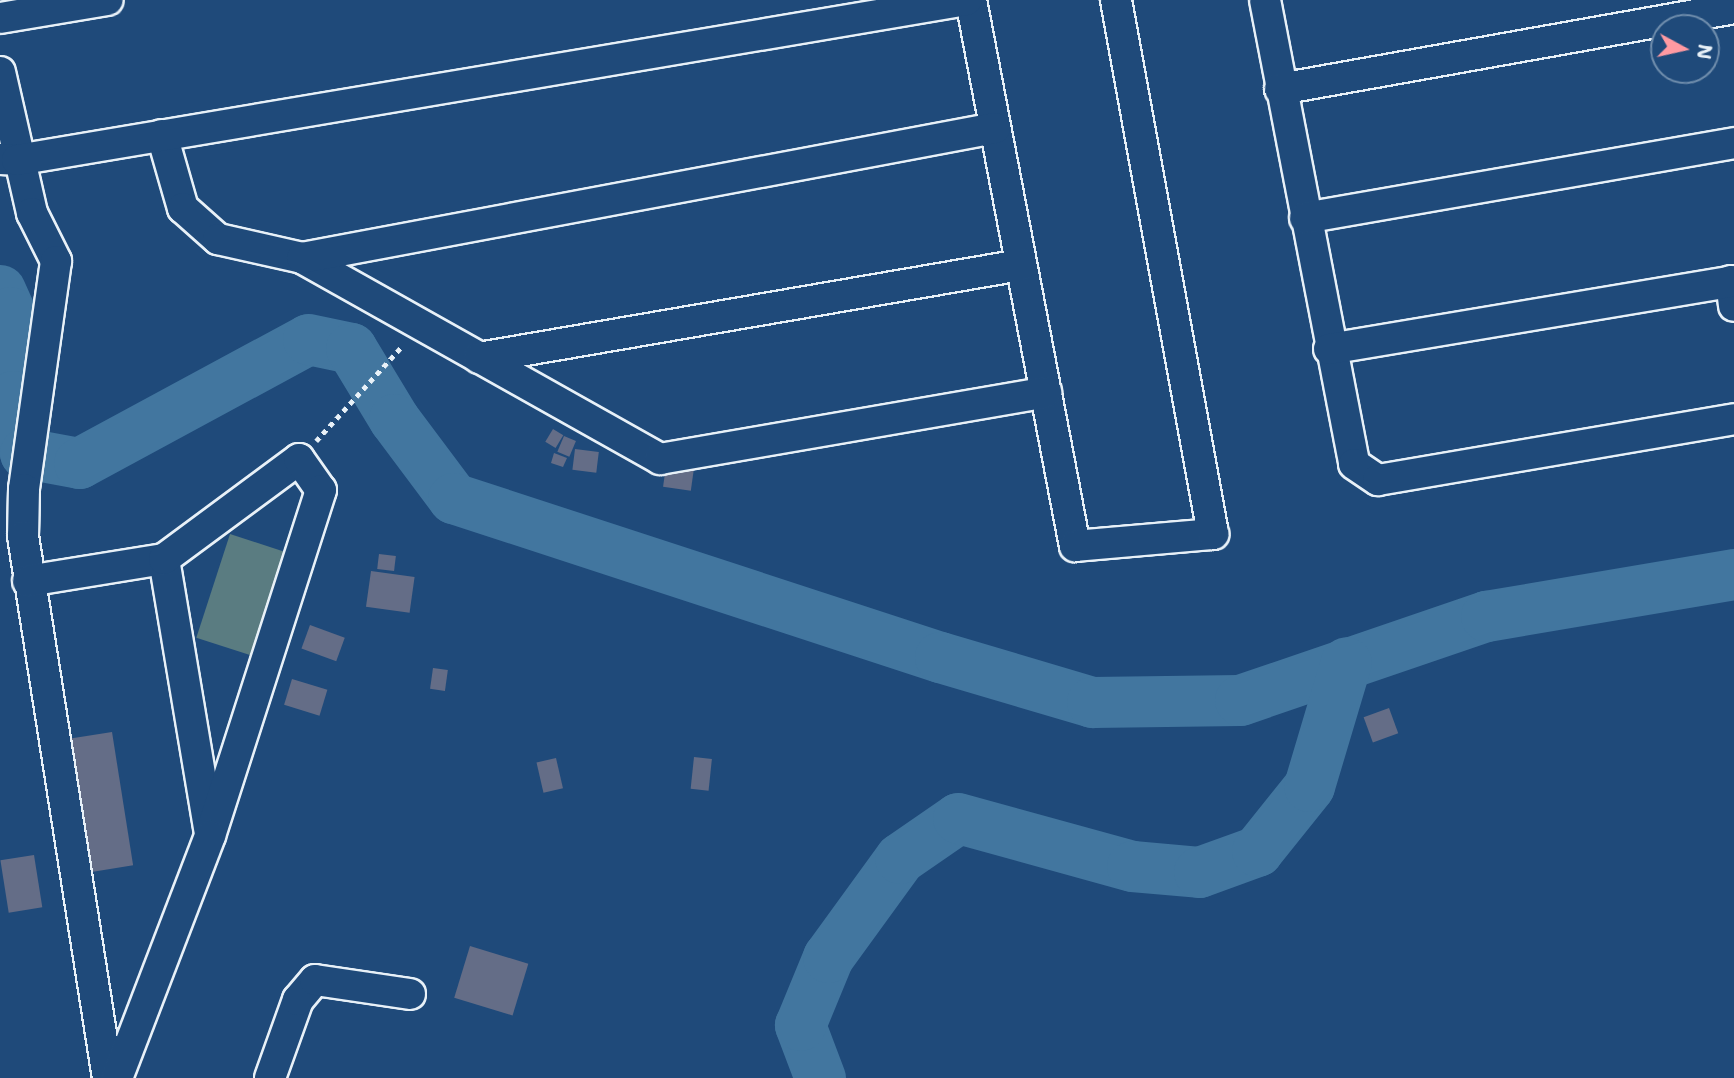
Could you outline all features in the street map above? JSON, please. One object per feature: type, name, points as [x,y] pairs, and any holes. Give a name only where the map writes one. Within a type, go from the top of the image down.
[{"type":"street","points":[[0,18],[108,0]]},
{"type":"street","points":[[9,159],[969,0],[1074,546],[1213,534],[1116,0]]},
{"type":"street","points":[[1265,0],[1329,349],[1354,464],[1378,480],[1734,419]]},
{"type":"street","points":[[1280,89],[1734,8]]},
{"type":"street","points":[[0,72],[9,159],[56,261],[24,489],[28,581],[108,1078]]},
{"type":"street","points":[[302,258],[995,128]]},
{"type":"street","points":[[162,135],[183,208],[218,239],[302,258],[660,459],[1045,392]]},
{"type":"street","points":[[1305,218],[1734,143]]},
{"type":"street","points":[[480,358],[1021,265]]},
{"type":"street","points":[[1329,349],[1733,289]]},
{"type":"street","points":[[28,581],[164,559],[299,459],[314,475],[321,490],[210,836],[117,1078]]},
{"type":"street","points":[[164,559],[210,836]]},
{"type":"street","points":[[270,1078],[298,1000],[315,980],[410,994]]},
{"type":"path","points":[[326,430],[386,364]]},
{"type":"green space","points":[[230,534],[285,552],[251,656],[196,638]]},
{"type":"building","points":[[553,429],[563,435],[556,448],[545,442]]},
{"type":"building","points":[[564,436],[576,441],[569,457],[557,452]]},
{"type":"building","points":[[575,449],[599,452],[596,473],[572,470]]},
{"type":"building","points":[[554,453],[567,458],[563,467],[551,463]]},
{"type":"building","points":[[666,466],[694,470],[691,491],[663,487]]},
{"type":"building","points":[[379,554],[396,556],[394,571],[377,569]]},
{"type":"building","points":[[371,571],[415,577],[410,613],[366,607]]},
{"type":"building","points":[[310,625],[345,638],[336,661],[301,648]]},
{"type":"building","points":[[433,668],[448,670],[445,691],[430,689]]},
{"type":"building","points":[[292,679],[327,690],[319,716],[284,705]]},
{"type":"building","points":[[1389,708],[1398,733],[1373,743],[1364,717]]},
{"type":"building","points":[[112,732],[133,865],[92,872],[71,739]]},
{"type":"building","points":[[694,757],[712,759],[709,791],[691,789]]},
{"type":"building","points":[[556,758],[563,788],[543,793],[537,762]]},
{"type":"building","points":[[34,855],[42,907],[9,913],[0,860]]},
{"type":"building","points":[[470,946],[528,964],[513,1015],[454,998]]},
{"type":"waterway","points":[[0,290],[10,312],[13,396],[25,453],[79,463],[308,339],[351,348],[394,419],[453,498],[940,657],[1092,702],[1240,700],[1486,616],[1734,574]]},
{"type":"waterway","points":[[820,1078],[800,1025],[828,957],[900,858],[958,818],[1132,866],[1199,872],[1257,851],[1309,786],[1346,662]]}]
